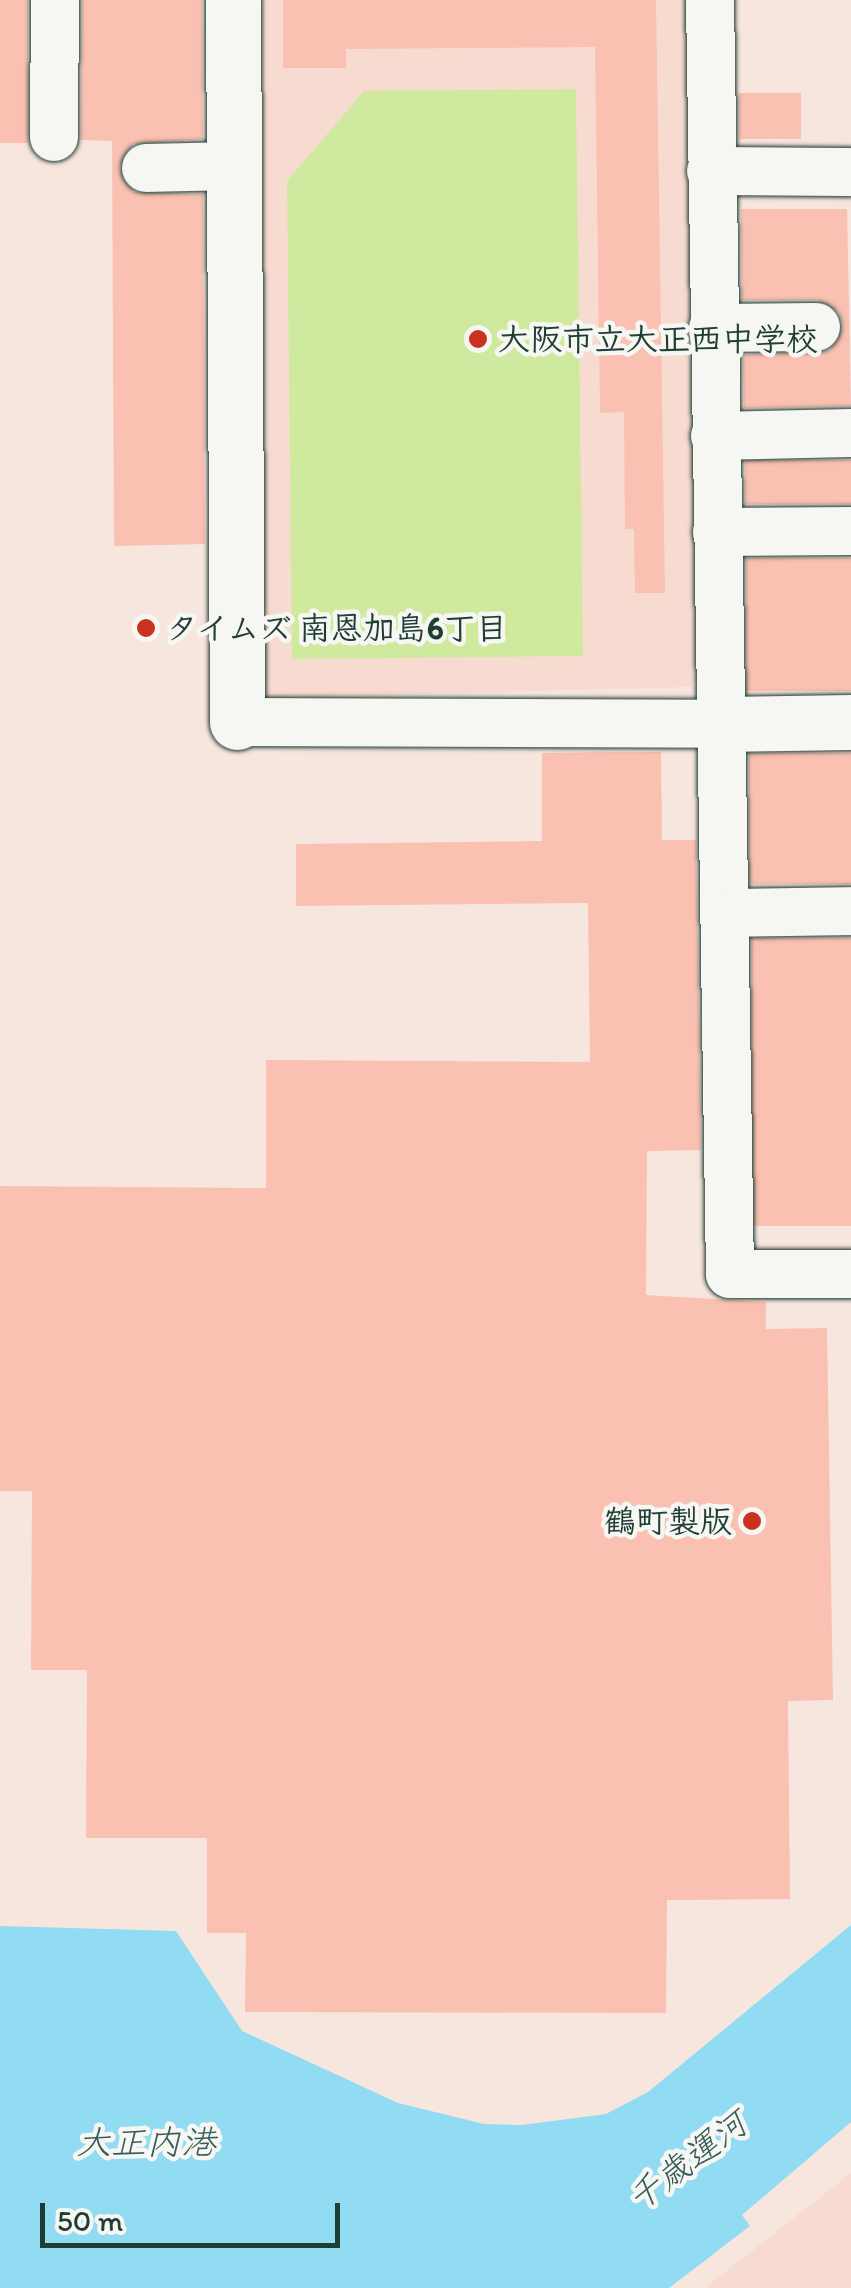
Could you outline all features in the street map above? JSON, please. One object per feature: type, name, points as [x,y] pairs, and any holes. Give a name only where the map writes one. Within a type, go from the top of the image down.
[{"type":"street","points":[[54,137],[55,0]]},
{"type":"street","points":[[233,0],[237,722],[851,722]]},
{"type":"street","points":[[710,0],[730,1274],[851,1274]]},
{"type":"street","points":[[146,168],[234,166]]},
{"type":"street","points":[[712,171],[851,172]]},
{"type":"street","points":[[714,328],[816,327]]},
{"type":"street","points":[[715,436],[851,433]]},
{"type":"street","points":[[717,532],[851,531]]},
{"type":"street","points":[[724,912],[851,910]]},
{"type":"shaded area","name":"大阪市立大正西中学校","points":[[255,0],[694,0],[700,677],[688,687],[266,698]]},
{"type":"shaded area","points":[[851,2173],[851,2288],[705,2288]]},
{"type":"green space","points":[[576,89],[583,656],[292,659],[287,181],[364,91]]},
{"type":"water","name":"大正内港","points":[[851,1925],[851,2122],[742,2215],[750,2226],[669,2288],[0,2288],[0,1926],[176,1931],[242,2031],[398,2103],[484,2124],[522,2125],[606,2114],[648,2092]]},
{"type":"building","points":[[0,0],[28,0],[28,143],[0,143]]},
{"type":"building","points":[[82,0],[202,0],[203,139],[133,144],[119,168],[134,192],[203,194],[205,544],[114,546],[112,141],[81,140]]},
{"type":"building","points":[[283,0],[656,0],[665,593],[635,593],[634,529],[625,529],[624,412],[600,413],[595,47],[346,49],[346,68],[283,68]]},
{"type":"building","points":[[739,93],[801,93],[801,139],[739,139]]},
{"type":"building","points":[[741,209],[847,209],[851,406],[744,408],[743,355],[829,351],[843,326],[839,312],[817,300],[742,300]]},
{"type":"building","points":[[745,460],[851,460],[851,504],[745,504]]},
{"type":"building","points":[[746,558],[851,558],[851,691],[746,691]]},
{"type":"building","points":[[661,752],[662,840],[696,840],[701,1150],[647,1151],[646,1295],[766,1302],[766,1329],[827,1328],[833,1700],[788,1701],[790,1899],[667,1900],[666,2013],[245,2012],[246,1933],[207,1933],[207,1838],[86,1838],[87,1670],[31,1670],[32,1491],[0,1491],[0,1186],[266,1188],[266,1060],[590,1062],[588,903],[296,906],[296,844],[542,841],[542,753]]},
{"type":"building","points":[[749,753],[851,753],[851,884],[749,884]]},
{"type":"building","points":[[752,938],[851,938],[851,1226],[752,1226]]},
{"type":"place","name":"大阪市立大正西中学校","points":[[478,339]]},
{"type":"place","name":"タイムズ 南恩加島6丁目","points":[[146,628]]},
{"type":"place","name":"鶴町製版","points":[[752,1521]]},
{"type":"water label","name":"千歳運河","points":[[687,2161]]}]
